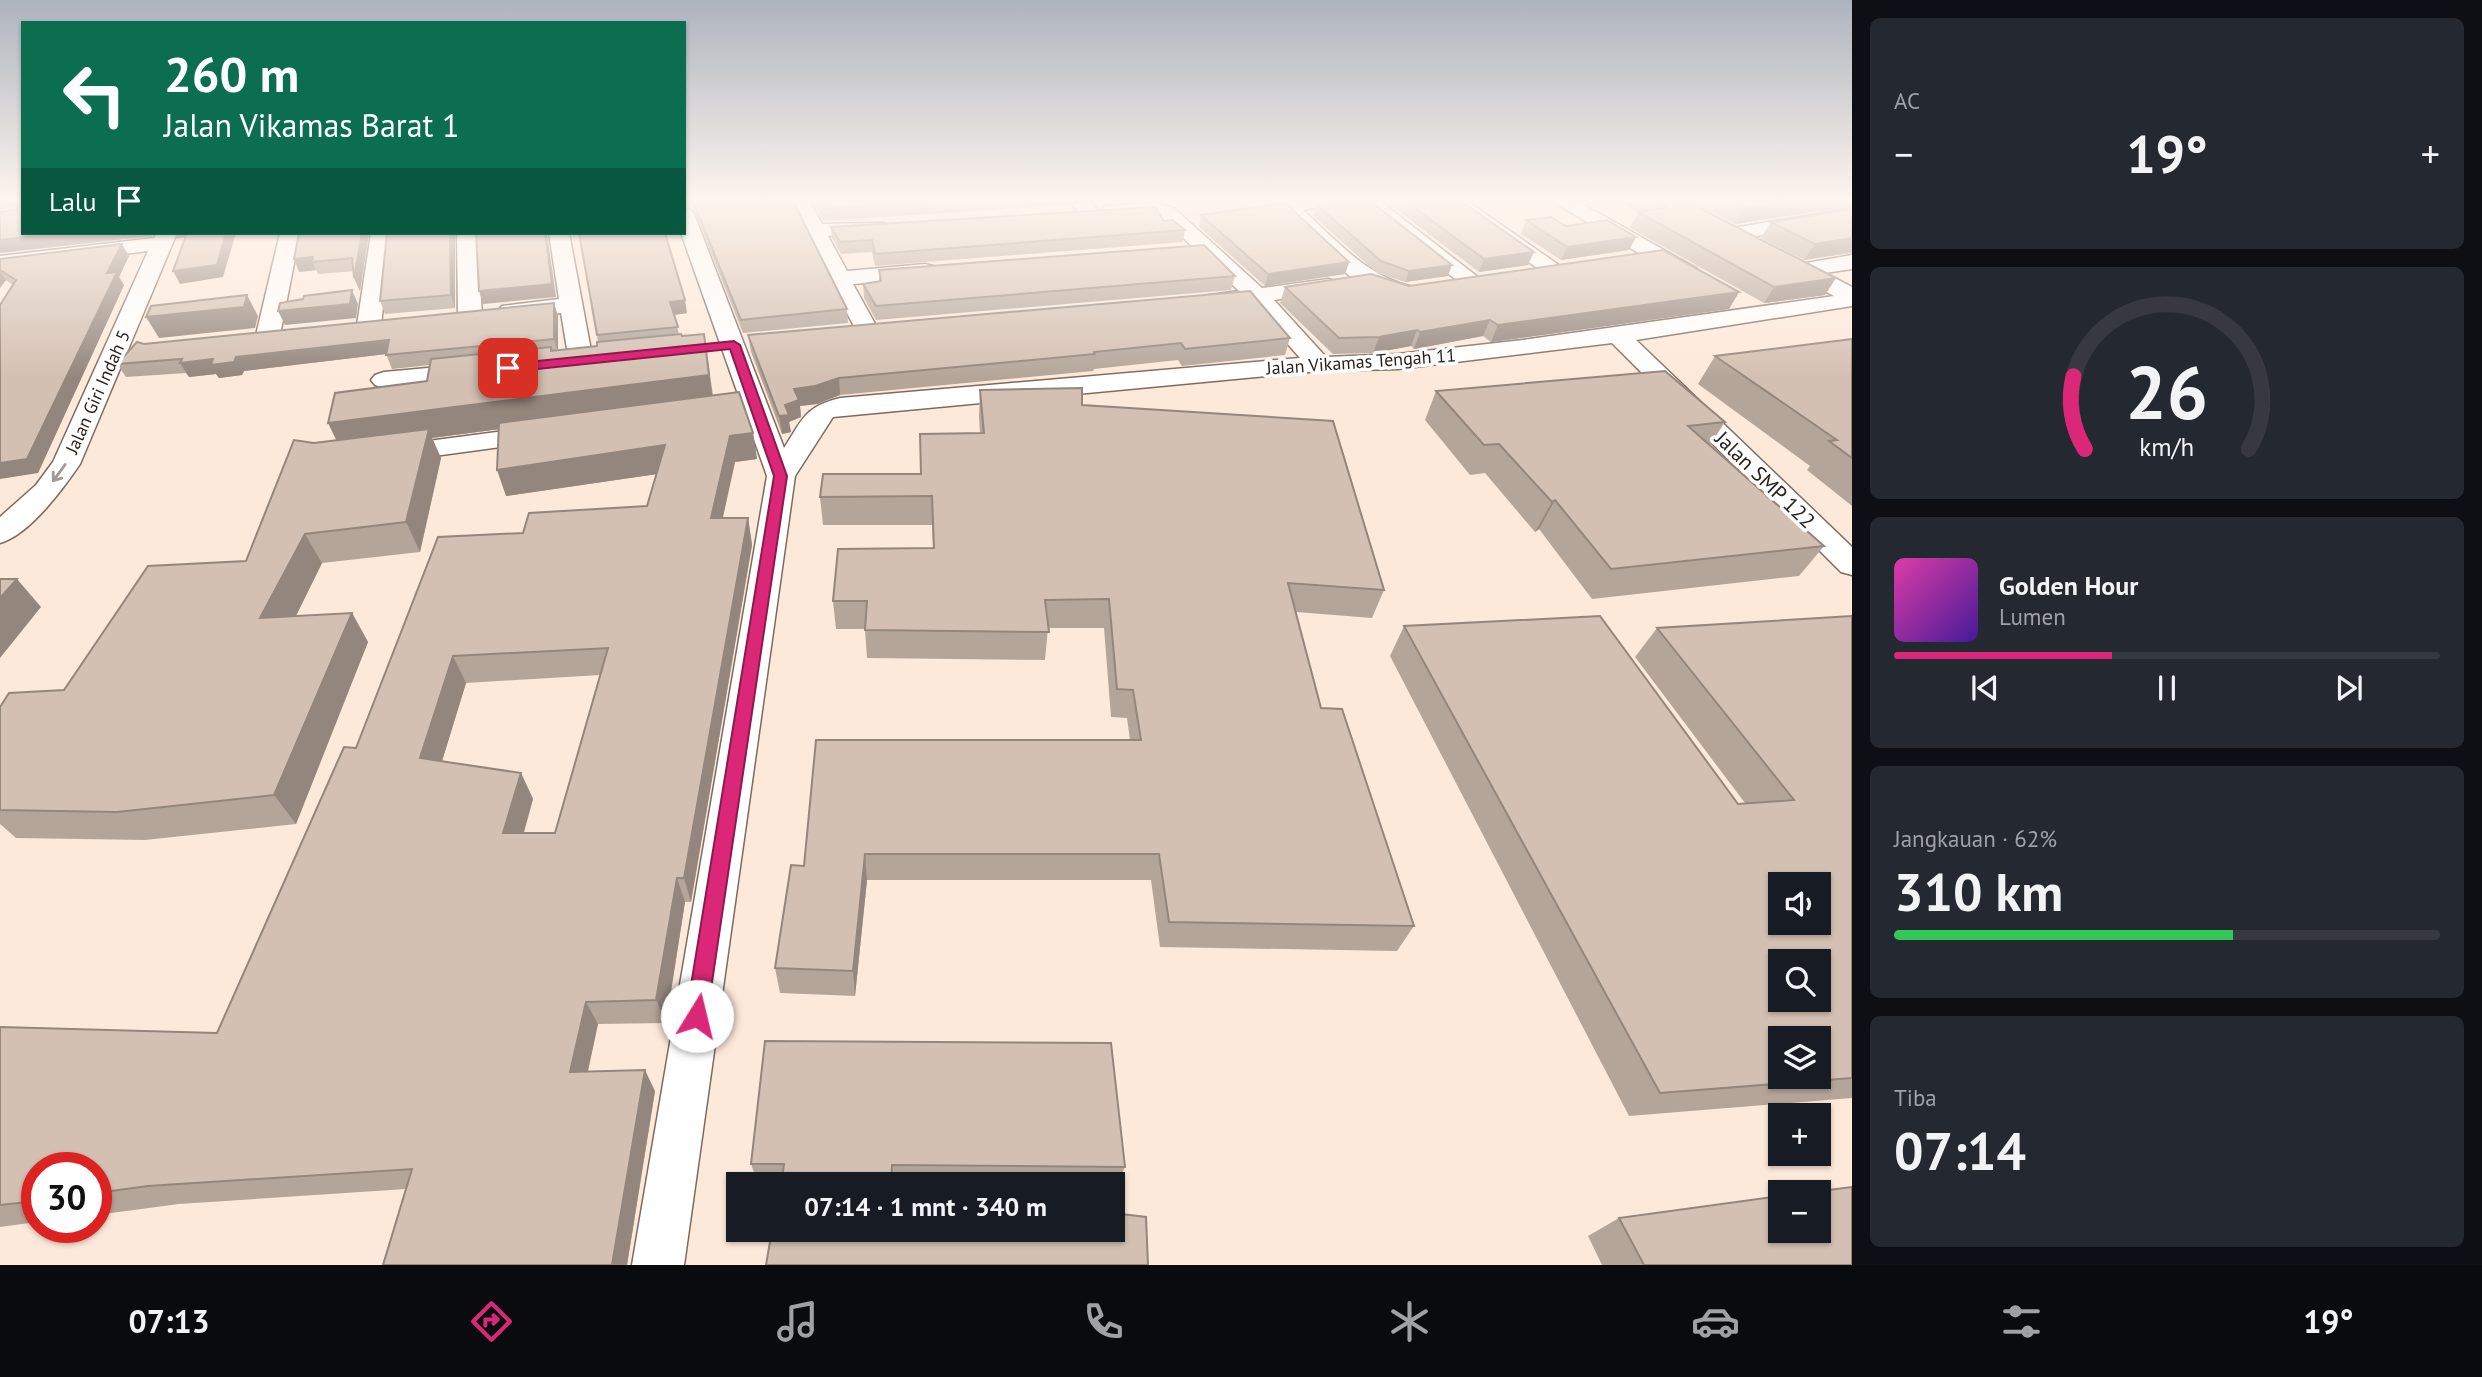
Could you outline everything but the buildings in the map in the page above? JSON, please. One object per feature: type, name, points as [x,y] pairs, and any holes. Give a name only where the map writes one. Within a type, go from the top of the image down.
[{"type":"street","points":[[0,263],[20,260]]},
{"type":"street","name":"Jalan Giri Indah 5","points":[[0,533],[46,491],[66,464],[156,260]]},
{"type":"street","points":[[268,335],[290,260]]},
{"type":"street","points":[[369,325],[377,260]]},
{"type":"street","points":[[468,260],[470,315]]},
{"type":"street","points":[[564,260],[581,361]]},
{"type":"street","points":[[658,1265],[781,476],[757,406],[722,346],[697,260]]},
{"type":"street","points":[[831,260],[867,331]]},
{"type":"street","points":[[1217,260],[1258,297],[1319,364]]},
{"type":"street","points":[[1346,260],[1368,280],[1403,292],[1499,277]]},
{"type":"street","points":[[1444,260],[1472,281]]},
{"type":"street","points":[[1540,260],[1555,270]]},
{"type":"street","points":[[1619,261],[1626,260]]},
{"type":"street","points":[[1664,260],[1705,283]]},
{"type":"street","name":"Jalan Vikamas Tengah 11","points":[[781,476],[818,416],[840,406],[1319,364],[1354,366],[1619,337],[1845,301],[1851,296],[1784,260]]},
{"type":"street","points":[[1803,270],[1852,262]]},
{"type":"street","points":[[1527,273],[1580,266]]},
{"type":"street","points":[[840,278],[948,269]]},
{"type":"street","points":[[1189,303],[1258,297],[1368,280]]},
{"type":"street","points":[[1728,296],[1760,314]]},
{"type":"street","points":[[445,318],[572,305]]},
{"type":"street","points":[[344,328],[394,323]]},
{"type":"street","points":[[841,334],[894,329]]},
{"type":"street","points":[[242,338],[293,332]]},
{"type":"street","name":"Jalan SMP 122","points":[[1619,337],[1852,565]]},
{"type":"street","points":[[722,346],[761,342]]},
{"type":"street","points":[[555,363],[607,358]]},
{"type":"street","points":[[384,380],[489,370]]},
{"type":"street","points":[[729,410],[757,406]]},
{"type":"street","points":[[370,456],[564,431]]},
{"type":"route","points":[[508,368],[734,345],[777,462],[781,476],[697,1016]]}]
